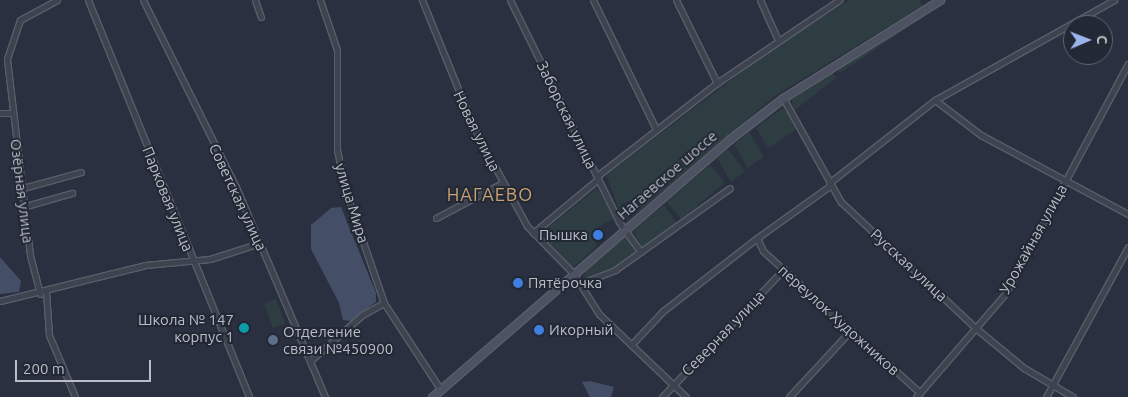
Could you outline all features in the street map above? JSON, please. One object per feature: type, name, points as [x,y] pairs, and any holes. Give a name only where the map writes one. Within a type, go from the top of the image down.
[{"type":"street","name":"Озёрная улица","points":[[40,294],[30,255],[26,206],[11,113],[7,59],[14,29],[20,20],[56,0]]},
{"type":"street","name":"Парковая улица","points":[[88,0],[249,397]]},
{"type":"street","name":"Советская улица","points":[[143,0],[260,243],[325,397]]},
{"type":"street","points":[[255,0],[261,17]]},
{"type":"street","name":"улица Мира","points":[[320,0],[337,50],[337,150],[341,176],[384,303],[437,394]]},
{"type":"street","name":"Новая улица","points":[[422,0],[466,112],[502,183],[533,233],[573,273],[599,314],[686,397]]},
{"type":"street","name":"Заборская улица","points":[[510,0],[598,178],[625,228],[641,252]]},
{"type":"street","points":[[593,0],[656,129]]},
{"type":"street","points":[[676,0],[717,83]]},
{"type":"street","points":[[760,0],[778,40]]},
{"type":"street","points":[[533,233],[656,129],[717,83],[839,0]]},
{"type":"street","name":"Нагаевское шоссе","points":[[437,394],[625,228],[783,98],[927,3],[940,0]]},
{"type":"street","points":[[631,345],[663,311],[830,184],[936,100],[1092,9],[1114,0]]},
{"type":"street","name":"Урожайная улица","points":[[918,395],[978,330],[1005,294],[1128,64]]},
{"type":"street","name":"Русская улица","points":[[783,98],[830,184],[842,202],[978,330],[1053,385],[1073,397]]},
{"type":"street","points":[[936,100],[981,135],[1128,214]]},
{"type":"street","points":[[0,113],[11,113]]},
{"type":"street","points":[[23,188],[81,172]]},
{"type":"street","points":[[436,218],[502,183]]},
{"type":"street","points":[[579,284],[607,275],[730,188]]},
{"type":"street","points":[[26,206],[72,192]]},
{"type":"street","name":"переулок Художников","points":[[757,238],[760,246],[918,395]]},
{"type":"street","points":[[0,301],[40,294],[145,265],[192,259],[210,259],[260,243]]},
{"type":"street","points":[[1046,397],[1128,247]]},
{"type":"street","name":"Северная улица","points":[[662,397],[784,269]]},
{"type":"street","points":[[46,292],[49,335],[75,397]]},
{"type":"street","points":[[310,361],[362,316],[384,303]]},
{"type":"street","points":[[788,397],[851,330]]},
{"type":"shaded area","points":[[850,0],[919,0],[922,6],[776,95],[637,213],[628,201],[621,205],[630,218],[624,222],[606,175],[779,44]]},
{"type":"shaded area","points":[[927,15],[840,73],[838,70]]},
{"type":"shaded area","points":[[832,73],[837,77],[794,111],[792,99]]},
{"type":"shaded area","points":[[784,107],[797,129],[768,148],[756,128]]},
{"type":"shaded area","points":[[749,132],[764,157],[748,168],[734,145]]},
{"type":"shaded area","points":[[728,149],[745,171],[731,182],[717,158]]},
{"type":"shaded area","points":[[710,165],[725,183],[681,219],[666,202]]},
{"type":"shaded area","points":[[597,188],[614,219],[600,226],[592,237],[597,246],[572,268],[541,233]]},
{"type":"shaded area","points":[[664,205],[678,224],[643,248],[633,231]]},
{"type":"shaded area","points":[[628,235],[639,251],[614,269],[584,279],[585,271]]},
{"type":"shaded area","points":[[276,299],[285,323],[273,328],[264,304]]},
{"type":"water","points":[[341,207],[376,293],[376,302],[351,321],[343,320],[339,303],[311,249],[311,225],[331,208]]},
{"type":"water","points":[[0,257],[21,281],[19,292],[0,294]]},
{"type":"water","points":[[590,381],[614,387],[611,397],[590,397],[582,382]]},
{"type":"place","name":"Пышка","points":[[598,235]]},
{"type":"place","name":"Пятёрочка","points":[[518,283]]},
{"type":"place","name":"Школа № 147 корпус 1","points":[[244,328]]},
{"type":"place","name":"Икорный","points":[[539,330]]},
{"type":"place","name":"Отделение связи №450900","points":[[273,340]]},
{"type":"district","name":"НАГАЕВО","points":[[490,194]]}]
